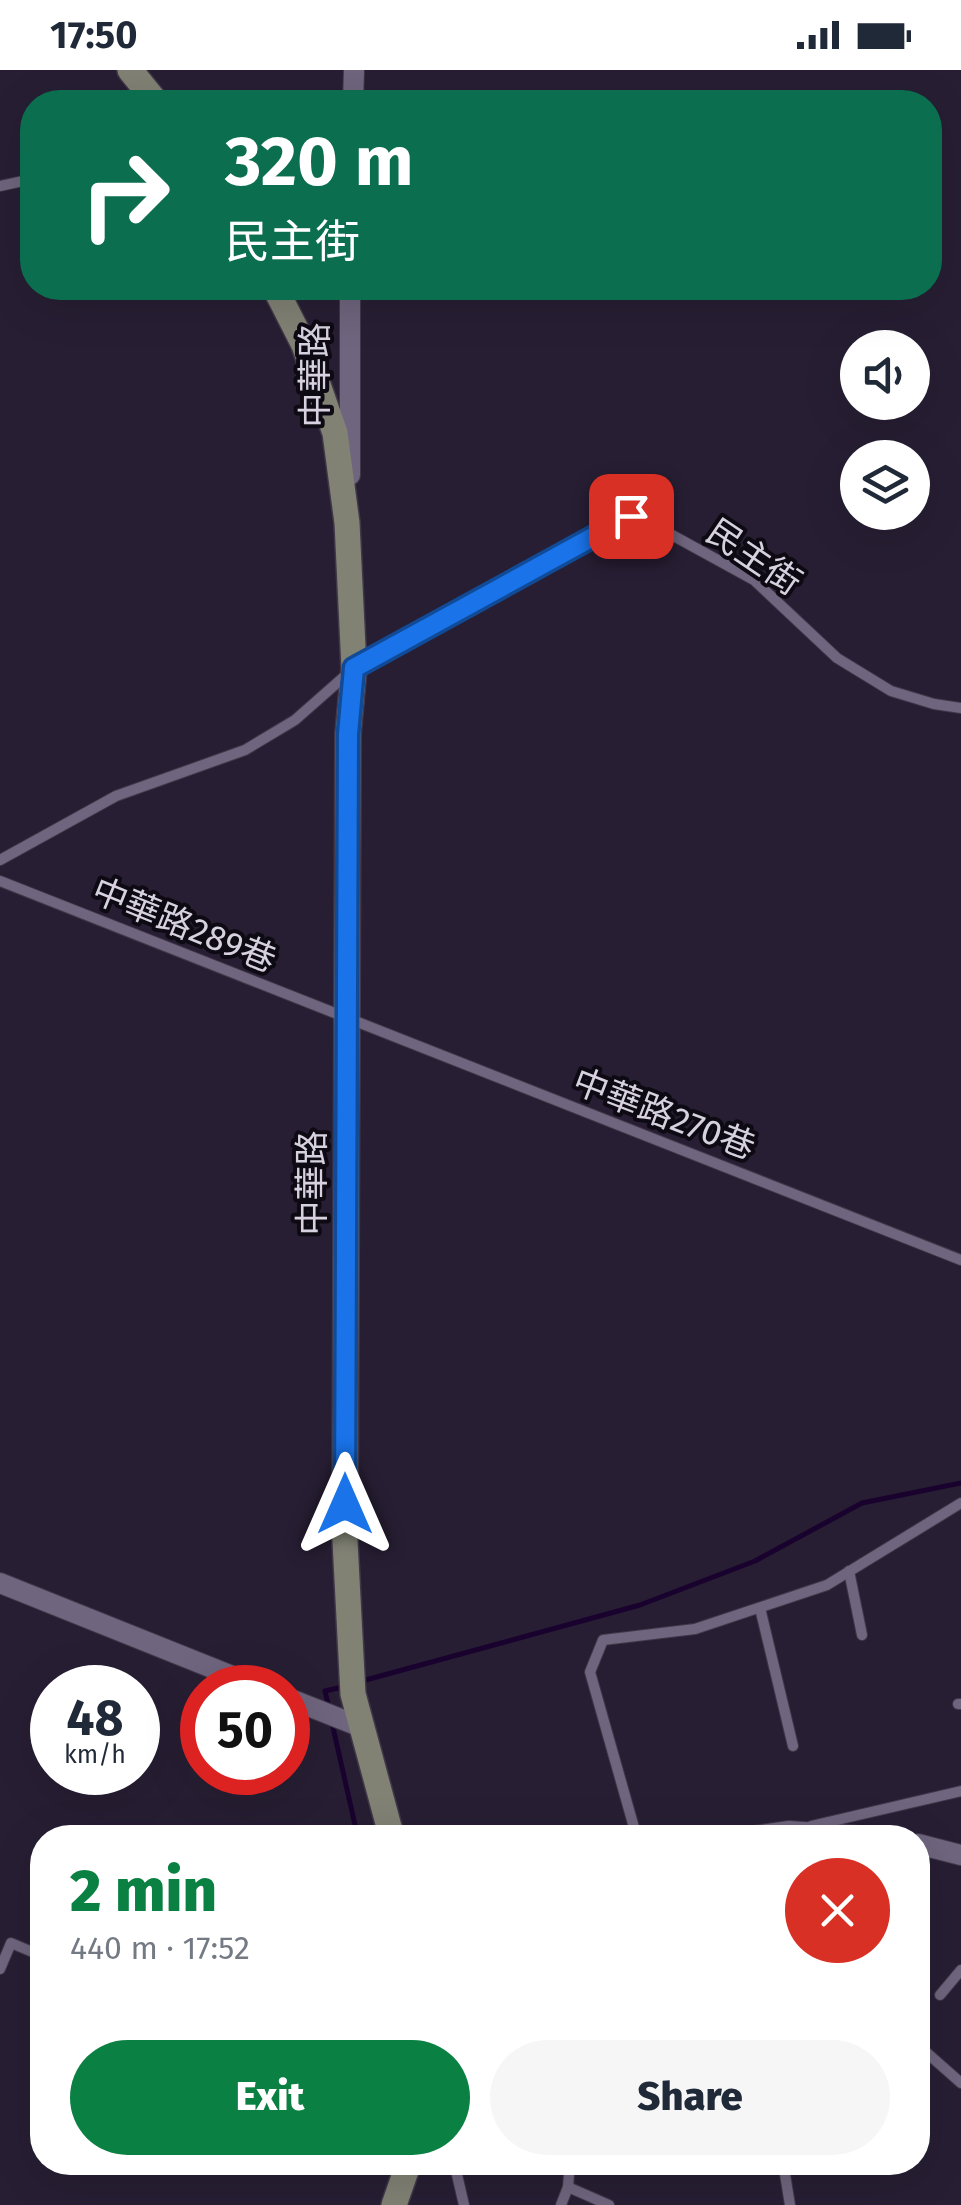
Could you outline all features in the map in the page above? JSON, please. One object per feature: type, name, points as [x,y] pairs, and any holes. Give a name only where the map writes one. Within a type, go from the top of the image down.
[{"type":"main road","points":[[130,70],[146,90]]},
{"type":"main road","name":"中華路","points":[[281,300],[304,345],[335,433],[347,523],[354,668],[348,734],[345,1541],[353,1694],[388,1825]]},
{"type":"main road","points":[[394,2205],[405,2175]]},
{"type":"street","name":"中華路","points":[[347,523],[350,300]]},
{"type":"street","points":[[0,1583],[205,1665]]},
{"type":"street","points":[[310,1707],[361,1727]]},
{"type":"street","points":[[930,1847],[961,1855]]},
{"type":"lane","name":"民主街","points":[[354,668],[631,516],[754,580],[838,658],[891,691],[961,708]]},
{"type":"lane","points":[[0,860],[116,796],[245,750],[296,720],[354,668]]},
{"type":"lane","name":"中華路289巷","points":[[0,881],[348,1019]]},
{"type":"lane","name":"中華路270巷","points":[[348,1019],[961,1260]]},
{"type":"lane","points":[[633,1825],[590,1672],[602,1640],[695,1629],[827,1585],[961,1503]]},
{"type":"lane","points":[[850,1571],[862,1635]]},
{"type":"lane","points":[[760,1608],[793,1746]]},
{"type":"lane","points":[[826,1825],[961,1791]]},
{"type":"lane","points":[[0,1969],[10,1943],[30,1951]]},
{"type":"lane","points":[[940,1995],[961,1970]]},
{"type":"lane","points":[[930,2056],[961,2083]]},
{"type":"lane","points":[[458,2175],[464,2205]]},
{"type":"lane","points":[[561,2205],[569,2175]]},
{"type":"lane","points":[[785,2175],[790,2205]]},
{"type":"lane","points":[[568,2187],[609,2205]]},
{"type":"waterway","points":[[362,1681],[640,1605],[755,1561],[862,1503],[961,1483]]},
{"type":"waterway","points":[[329,1708],[325,1691],[347,1686]]},
{"type":"waterway","points":[[332,1723],[355,1825]]},
{"type":"route","points":[[345,1504],[348,734],[354,668],[631,516]]}]
